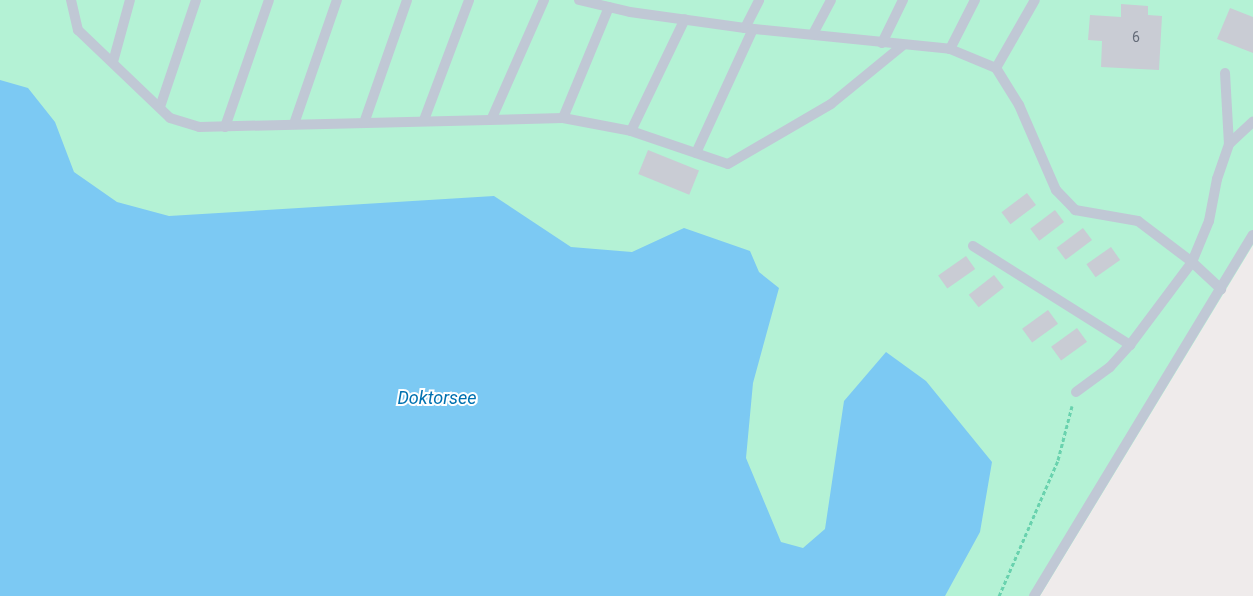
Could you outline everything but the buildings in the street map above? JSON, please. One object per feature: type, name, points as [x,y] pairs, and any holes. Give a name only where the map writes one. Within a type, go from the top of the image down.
[{"type":"lane","points":[[71,0],[78,30],[170,118],[199,127],[492,118],[563,118],[631,131],[728,164],[831,104],[903,45]]},
{"type":"lane","points":[[112,62],[130,0]]},
{"type":"lane","points":[[160,107],[196,0]]},
{"type":"lane","points":[[225,127],[269,0]]},
{"type":"lane","points":[[294,124],[337,0]]},
{"type":"lane","points":[[364,123],[406,0]]},
{"type":"lane","points":[[424,120],[469,0]]},
{"type":"lane","points":[[492,118],[544,0]]},
{"type":"lane","points":[[579,0],[685,20],[749,29],[950,49],[996,68],[1019,104],[1056,190],[1075,210],[1138,222],[1192,262],[1220,289]]},
{"type":"lane","points":[[696,153],[749,29],[759,0]]},
{"type":"lane","points":[[813,34],[831,0]]},
{"type":"lane","points":[[882,43],[903,0]]},
{"type":"lane","points":[[950,49],[975,0]]},
{"type":"lane","points":[[996,68],[1035,0]]},
{"type":"lane","points":[[563,118],[609,7]]},
{"type":"lane","points":[[631,131],[685,20]]},
{"type":"lane","points":[[1076,392],[1110,367],[1130,345],[1192,262],[1209,221],[1217,179],[1229,144],[1225,73]]},
{"type":"lane","points":[[1229,144],[1253,122]]},
{"type":"lane","points":[[1034,596],[1253,235]]},
{"type":"lane","points":[[972,246],[1130,345]]},
{"type":"path","points":[[999,596],[1058,460],[1076,392]]},
{"type":"green space","points":[[0,0],[1253,0],[1253,245],[1040,596],[944,596],[830,536],[806,558],[776,550],[629,255],[166,219],[114,206],[71,175],[0,85]]},
{"type":"water","name":"Doktorsee","points":[[0,80],[28,88],[55,122],[74,172],[117,202],[169,216],[494,196],[571,247],[632,252],[684,228],[750,251],[759,272],[779,288],[753,383],[746,458],[781,542],[803,548],[825,529],[844,401],[886,352],[926,381],[992,462],[980,532],[945,596],[0,596]]}]
